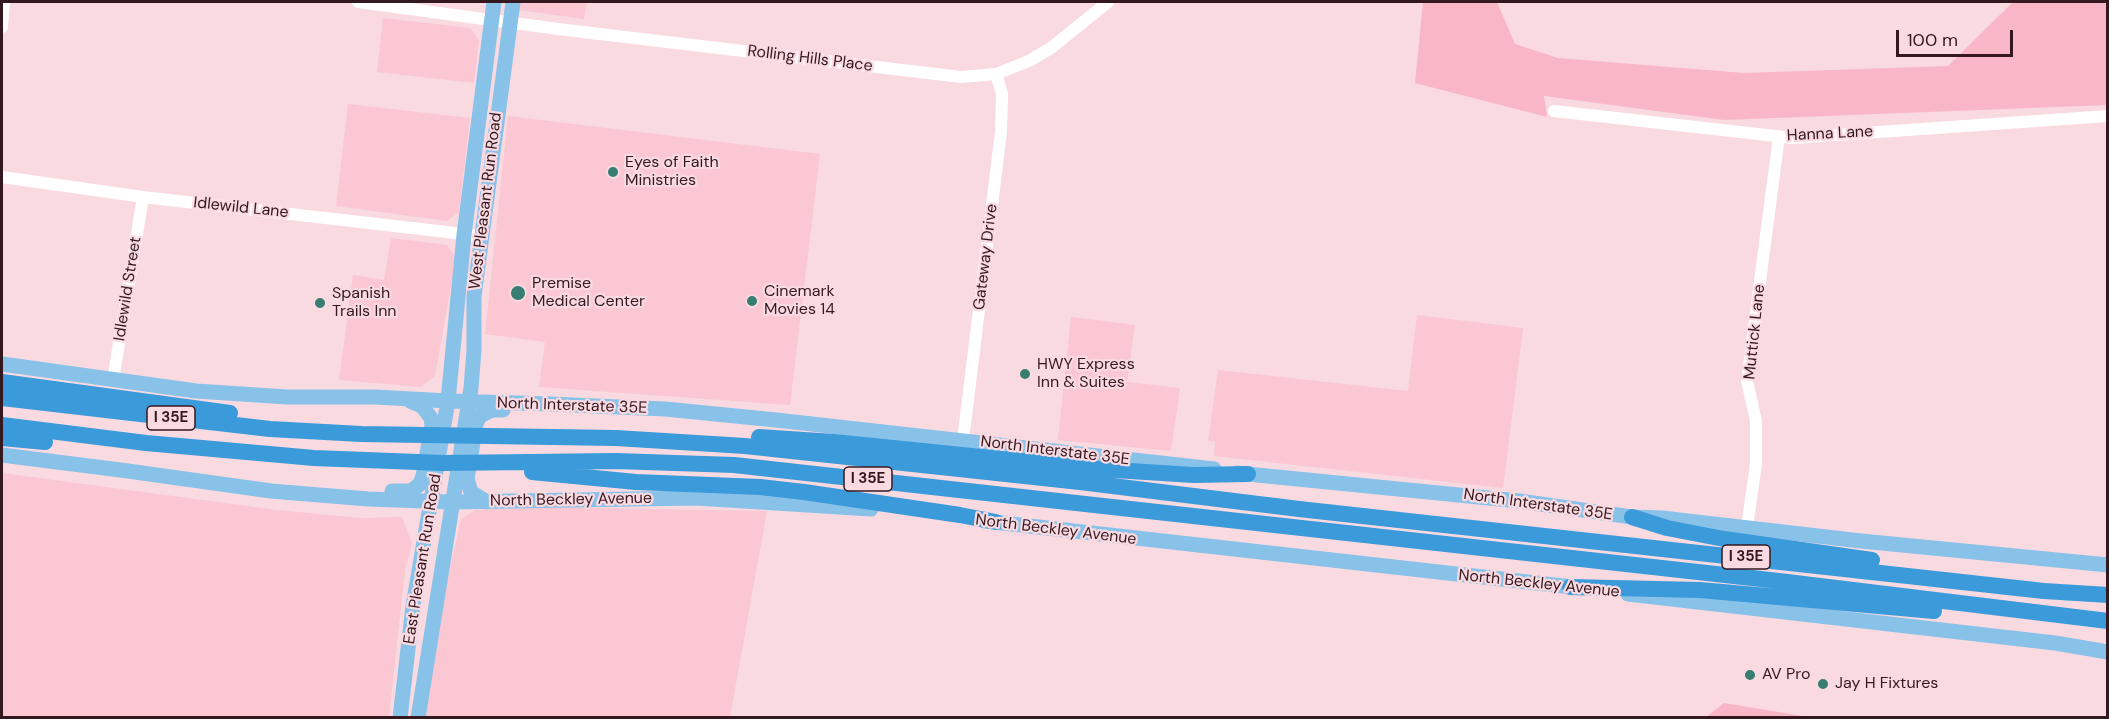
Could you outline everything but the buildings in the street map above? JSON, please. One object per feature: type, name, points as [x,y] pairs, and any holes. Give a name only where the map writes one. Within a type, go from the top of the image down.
[{"type":"highway","points":[[2,382],[280,419],[340,433]]},
{"type":"highway","name":"I 35E","points":[[2,398],[260,428],[340,433],[568,439],[616,438],[745,446],[2044,591],[2108,595]]},
{"type":"highway","name":"I 35E","points":[[2,425],[146,443],[278,456],[456,464],[616,461],[735,465],[2108,621]]},
{"type":"highway","points":[[616,438],[661,434],[798,439],[1099,469],[1193,475],[1248,474]]},
{"type":"highway","points":[[2,438],[62,444],[146,443]]},
{"type":"highway","points":[[374,461],[406,470],[516,471],[636,482],[782,489],[850,497],[996,522]]},
{"type":"highway","points":[[1632,518],[1667,528],[1724,539],[1926,568],[2046,582],[2108,595]]},
{"type":"highway","points":[[1570,587],[1700,590],[1987,616],[2018,610]]},
{"type":"main road","name":"West Pleasant Run Road","points":[[448,407],[464,235],[494,2]]},
{"type":"main road","name":"West Pleasant Run Road","points":[[468,407],[474,350],[474,296],[513,2]]},
{"type":"main road","name":"North Interstate 35E","points":[[2,364],[218,393],[287,397],[389,398],[448,407],[550,404],[665,409],[1248,474],[1519,501],[1632,518],[1662,518],[1895,545],[2108,565]]},
{"type":"main road","points":[[321,496],[336,491],[429,491],[432,425],[428,412],[422,406],[389,398]]},
{"type":"main road","points":[[458,493],[466,479],[476,424],[480,416],[492,410],[532,410],[550,404]]},
{"type":"main road","name":"East Pleasant Run Road","points":[[400,717],[429,491],[448,407]]},
{"type":"main road","name":"East Pleasant Run Road","points":[[418,717],[458,493],[468,407]]},
{"type":"main road","name":"North Beckley Avenue","points":[[2,455],[321,496],[429,491],[458,493],[487,502],[696,498],[858,508],[1570,587],[2055,643],[2108,652]]},
{"type":"main road","points":[[458,493],[471,492],[487,502]]},
{"type":"main road","points":[[402,698],[420,699]]},
{"type":"street","points":[[2,27],[4,2]]},
{"type":"street","name":"Rolling Hills Place","points":[[358,2],[492,21],[947,76],[996,74],[1029,61],[1051,48],[1108,2]]},
{"type":"street","name":"Gateway Drive","points":[[963,441],[1001,132],[1002,94],[996,74]]},
{"type":"street","name":"Hanna Lane","points":[[1554,111],[1793,138],[2108,116]]},
{"type":"street","name":"Muttick Lane","points":[[1747,527],[1756,464],[1756,421],[1747,381],[1779,136]]},
{"type":"street","name":"Idlewild Lane","points":[[2,177],[143,197],[482,236]]},
{"type":"street","name":"Idlewild Street","points":[[113,380],[143,197]]},
{"type":"shaded area","points":[[519,2],[587,2],[584,19],[518,10]]},
{"type":"shaded area","points":[[1423,2],[1497,2],[1515,44],[1558,58],[1744,73],[1948,66],[2013,2],[2107,2],[2107,105],[1724,120],[1544,96],[1547,117],[1415,83]]},
{"type":"shaded area","points":[[383,18],[470,28],[479,40],[474,83],[377,72]]},
{"type":"shaded area","points":[[348,104],[470,118],[459,212],[447,221],[336,206]]},
{"type":"shaded area","points":[[508,116],[820,154],[790,405],[539,387],[545,342],[485,334]]},
{"type":"shaded area","points":[[391,238],[447,245],[456,257],[435,376],[421,387],[339,380],[353,275],[384,280]]},
{"type":"shaded area","points":[[1417,315],[1523,328],[1503,488],[1214,456],[1215,442],[1208,441],[1218,370],[1408,391]]},
{"type":"shaded area","points":[[1071,317],[1135,325],[1127,382],[1180,388],[1171,451],[1058,440]]},
{"type":"shaded area","points":[[2,473],[277,510],[360,518],[402,517],[412,543],[405,570],[389,717],[2,717]]},
{"type":"shaded area","points":[[545,507],[767,511],[730,717],[426,718],[433,646],[461,519],[475,510]]},
{"type":"shaded area","points":[[1724,703],[1809,717],[1706,717]]},
{"type":"place","name":"Eyes of Faith Ministries","points":[[613,172]]},
{"type":"place","name":"Premise Medical Center","points":[[518,293]]},
{"type":"place","name":"Cinemark Movies 14","points":[[752,301]]},
{"type":"place","name":"Spanish Trails Inn","points":[[320,303]]},
{"type":"place","name":"HWY Express Inn & Suites","points":[[1025,374]]},
{"type":"place","name":"AV Pro","points":[[1750,675]]},
{"type":"place","name":"Jay H Fixtures","points":[[1823,684]]}]
